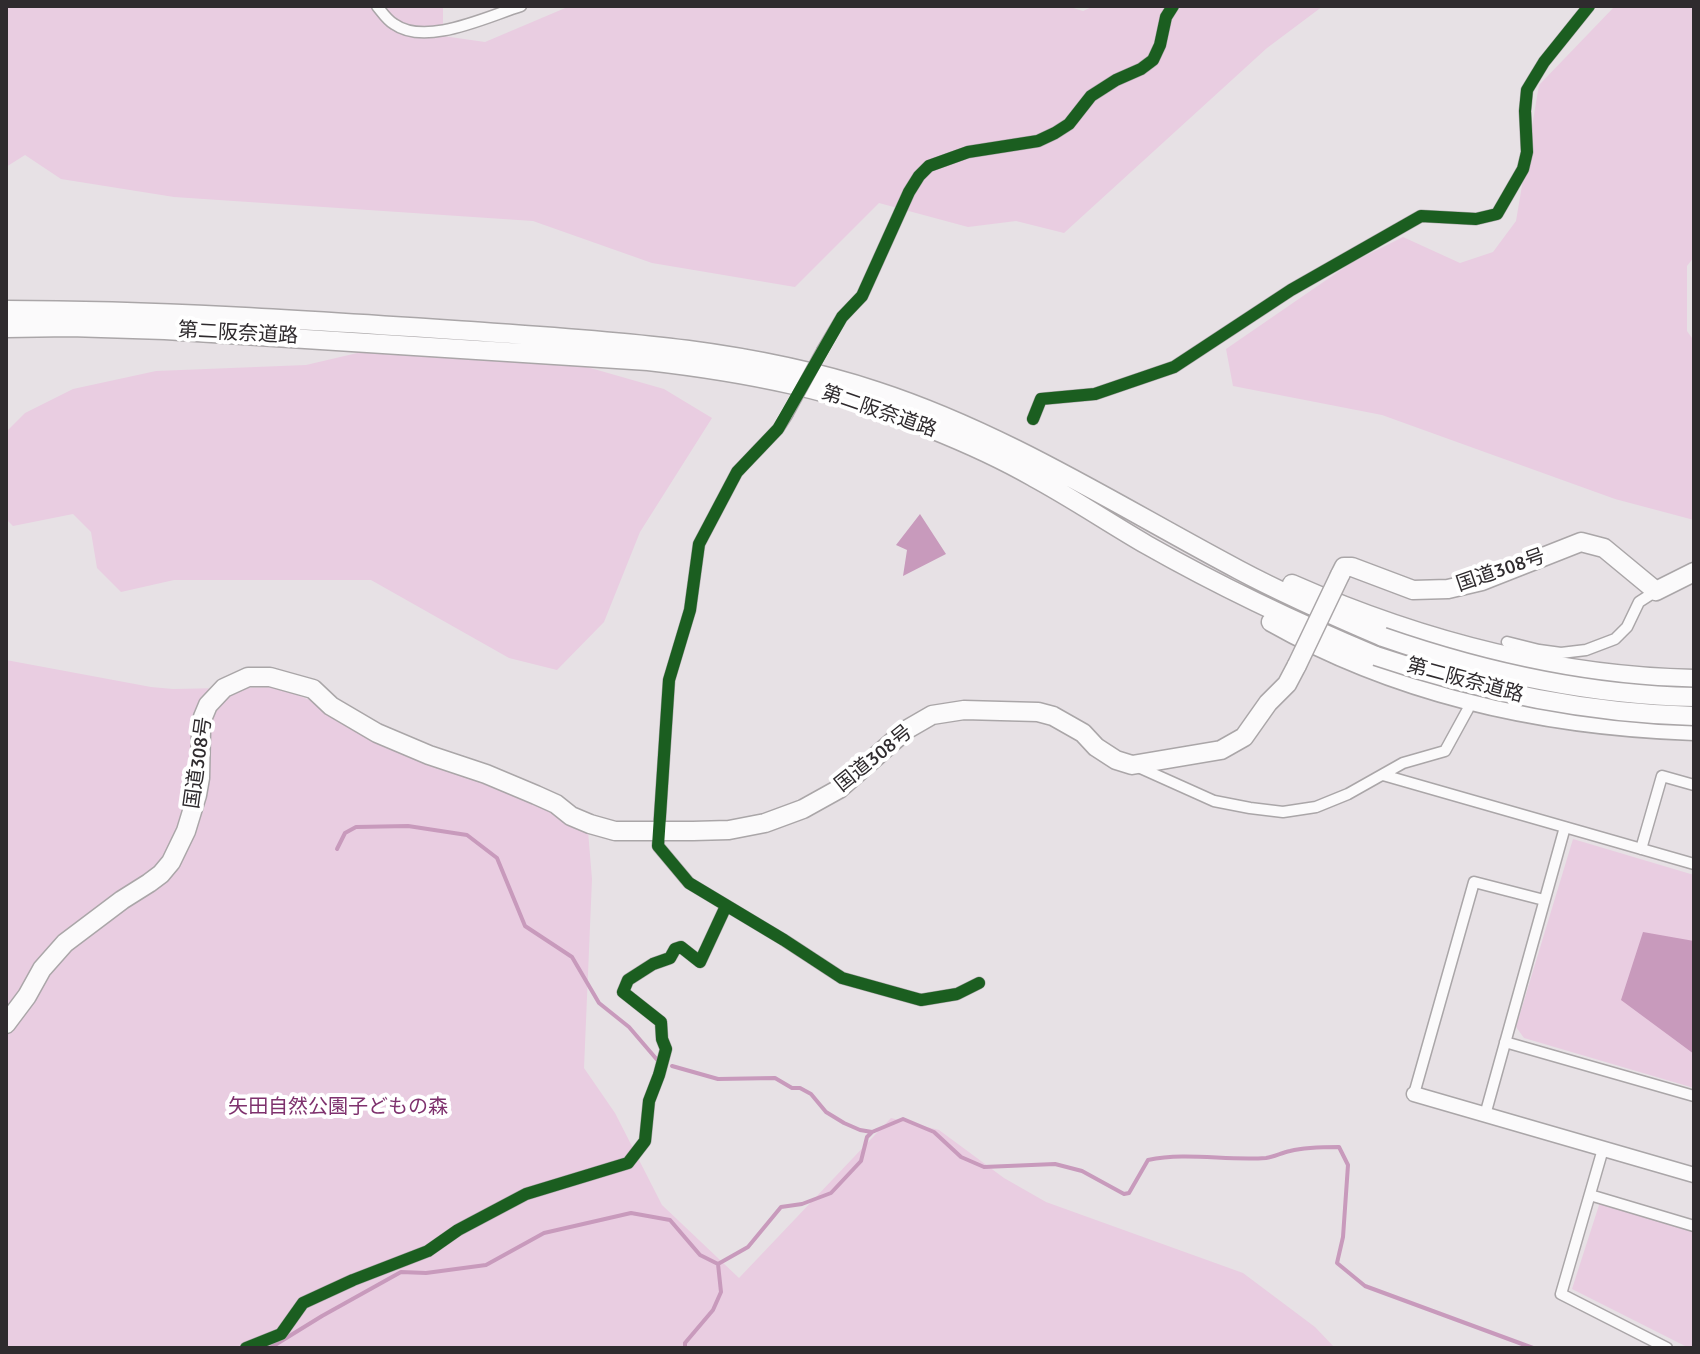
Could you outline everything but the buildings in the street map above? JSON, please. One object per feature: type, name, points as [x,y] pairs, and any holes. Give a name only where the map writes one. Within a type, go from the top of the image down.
[{"type":"highway","name":"第二阪奈道路","points":[[6,310],[166,313],[424,328],[649,344],[768,362],[878,391],[975,429],[1283,592],[1383,637],[1460,662],[1533,680],[1611,692],[1694,697]]},
{"type":"highway","name":"第二阪奈道路","points":[[6,328],[165,330],[422,345],[648,361],[765,378],[871,406],[981,450],[1231,590],[1376,656],[1452,680],[1529,698],[1610,711],[1694,716]]},
{"type":"highway","points":[[1158,525],[1308,591],[1462,645],[1576,669],[1694,679]]},
{"type":"highway","name":"国道308号","points":[[6,1024],[58,949],[161,874],[171,862],[186,831],[197,795],[203,717],[208,705],[224,688],[248,677],[270,677],[313,689],[331,706],[377,733],[536,795],[590,824],[615,831],[729,830],[765,823],[803,809],[839,789],[906,730],[932,715],[964,710],[1038,712],[1053,716],[1083,733],[1096,747],[1116,760],[1132,765],[1221,750],[1244,737],[1268,703],[1287,684],[1344,567],[1352,567],[1413,590],[1448,589],[1482,581],[1581,542],[1604,548],[1656,591]]},
{"type":"highway","points":[[1149,546],[1298,637],[1372,670],[1449,696],[1527,714],[1609,725],[1694,731]]},
{"type":"highway","points":[[1656,591],[1694,572]]},
{"type":"street","points":[[377,6],[395,26],[413,32],[437,32],[521,6]]},
{"type":"street","points":[[979,983],[957,994],[921,1000],[842,978],[689,883],[658,846],[669,680],[690,610],[699,544],[737,472],[778,429],[842,317],[862,296],[919,176],[929,166],[968,152],[1038,141],[1069,124],[1091,96],[1153,60],[1166,17],[1173,6]]},
{"type":"street","points":[[1033,419],[1041,399],[1095,394],[1174,367],[1291,290],[1421,216],[1476,219],[1497,214],[1523,169],[1527,152],[1527,90],[1544,62],[1589,6]]},
{"type":"street","points":[[1507,642],[1561,653],[1586,650],[1615,639],[1627,627],[1639,602],[1656,591]]},
{"type":"street","points":[[1132,765],[1214,801],[1283,812],[1316,807],[1348,794],[1403,763],[1445,751],[1468,709]]},
{"type":"street","points":[[1383,775],[1694,864]]},
{"type":"street","points":[[1641,849],[1662,776],[1694,785]]},
{"type":"street","points":[[1485,1115],[1565,827]]},
{"type":"street","points":[[1544,900],[1474,882],[1414,1094],[1694,1175]]},
{"type":"street","points":[[246,1348],[281,1334],[303,1303],[428,1251],[458,1230],[526,1194],[628,1163],[645,1141],[649,1101],[666,1049],[661,1022],[623,992],[628,980],[653,964],[670,958],[675,949],[681,947],[700,962],[726,906]]},
{"type":"street","points":[[1505,1042],[1694,1096]]},
{"type":"street","points":[[1603,1149],[1561,1294],[1667,1348]]},
{"type":"street","points":[[1590,1195],[1694,1226]]},
{"type":"green space","points":[[6,6],[443,6],[443,36],[485,42],[570,6],[1067,6],[1083,11],[1094,6],[1323,6],[1267,48],[1064,233],[1016,221],[968,227],[879,203],[795,287],[652,263],[533,221],[174,197],[61,179],[25,155],[6,167]]},
{"type":"green space","points":[[1615,6],[1694,6],[1694,257],[1687,266],[1687,331],[1694,341],[1694,520],[1615,499],[1382,415],[1233,386],[1226,349],[1351,263],[1403,237],[1460,263],[1493,252],[1516,221],[1539,85]]},
{"type":"green space","points":[[383,347],[580,365],[664,389],[712,418],[640,532],[604,622],[557,670],[509,658],[371,580],[174,580],[121,592],[97,568],[91,532],[73,514],[13,526],[6,519],[6,432],[25,413],[73,389],[156,371],[306,365]]},
{"type":"green space","name":"矢田自然公園子どもの森","points":[[6,660],[151,687],[276,687],[449,753],[588,831],[592,879],[584,1068],[615,1113],[662,1205],[739,1278],[891,1118],[939,1130],[1004,1178],[1046,1202],[1243,1273],[1315,1327],[1335,1348],[6,1348]]},
{"type":"green space","points":[[1573,839],[1694,875],[1694,1088],[1524,1038],[1516,1027]]},
{"type":"green space","points":[[1600,1202],[1694,1230],[1694,1348],[1572,1289]]},
{"type":"shaded area","points":[[920,514],[946,554],[903,576],[907,550],[896,545]]},
{"type":"shaded area","points":[[1643,932],[1694,941],[1694,1054],[1621,1000]]},
{"type":"waterway","points":[[337,849],[345,833],[356,827],[408,826],[467,835],[497,858],[525,926],[572,957],[599,1003],[629,1027],[659,1062]]},
{"type":"waterway","points":[[672,1066],[718,1079],[775,1078],[811,1094],[826,1112],[844,1123],[872,1132]]},
{"type":"waterway","points":[[270,1348],[401,1272],[426,1273],[486,1265],[544,1233],[631,1213],[670,1220],[700,1255],[718,1264],[748,1247],[781,1207],[802,1204],[831,1193],[861,1161],[867,1137],[903,1119],[934,1132],[961,1157],[984,1167],[1055,1164],[1082,1171],[1124,1194],[1129,1193],[1148,1160],[1177,1157],[1266,1158],[1302,1149],[1339,1147],[1348,1165],[1343,1237],[1337,1263],[1365,1286],[1533,1348]]},
{"type":"waterway","points":[[685,1348],[685,1343],[713,1310],[721,1292],[718,1264]]},
{"type":"cycle path","points":[[979,983],[957,994],[921,1000],[842,978],[689,883],[658,846],[669,680],[690,610],[699,544],[737,472],[778,429],[842,317],[862,296],[919,176],[929,166],[968,152],[1038,141],[1069,124],[1091,96],[1153,60],[1166,17],[1173,6]]},
{"type":"cycle path","points":[[1033,419],[1041,399],[1095,394],[1174,367],[1291,290],[1421,216],[1476,219],[1497,214],[1523,169],[1527,152],[1527,90],[1544,62],[1589,6]]},
{"type":"cycle path","points":[[246,1348],[281,1334],[303,1303],[428,1251],[458,1230],[526,1194],[628,1163],[645,1141],[649,1101],[666,1049],[661,1022],[623,992],[628,980],[653,964],[670,958],[675,949],[681,947],[700,962],[726,906]]}]
